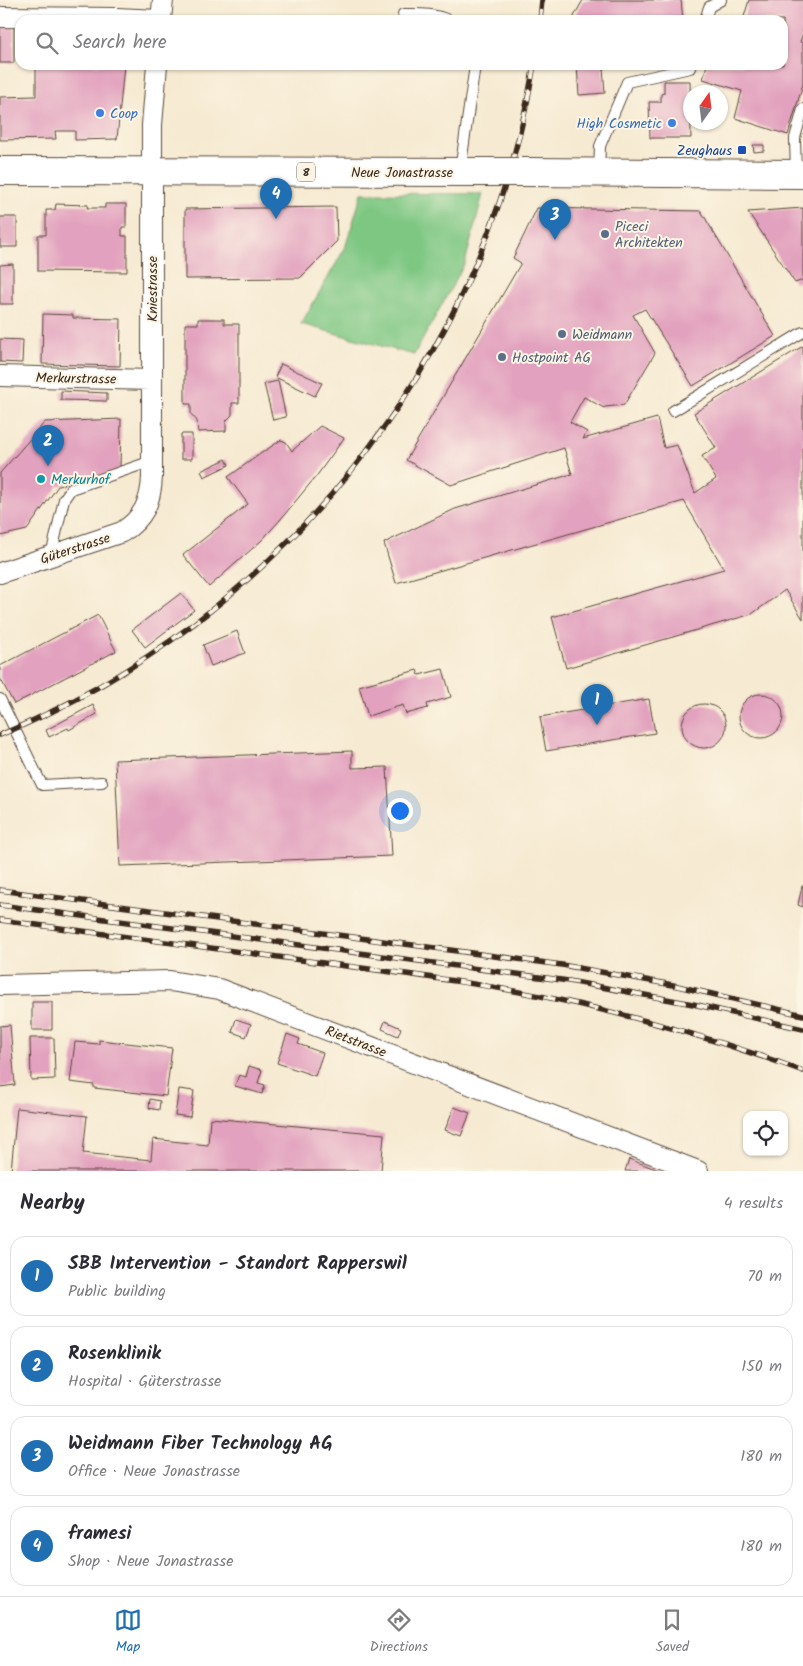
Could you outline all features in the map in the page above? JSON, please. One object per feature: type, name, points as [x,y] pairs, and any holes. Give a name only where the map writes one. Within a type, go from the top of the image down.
[{"type":"main road","name":"Neue Jonastrasse","points":[[0,171],[800,174]]},
{"type":"street","points":[[161,15],[163,0]]},
{"type":"street","points":[[0,17],[15,18]]},
{"type":"street","name":"Kniestrasse","points":[[143,512],[148,505],[152,488],[152,125],[157,70]]},
{"type":"street","name":"Merkurstrasse","points":[[0,376],[151,380]]},
{"type":"street","name":"Güterstrasse","points":[[0,573],[122,532],[137,521],[143,512]]},
{"type":"street","name":"Rietstrasse","points":[[0,986],[170,982],[219,989],[698,1171]]},
{"type":"lane","points":[[707,15],[709,7],[721,0]]},
{"type":"lane","points":[[403,14],[430,15]]},
{"type":"lane","points":[[460,172],[474,70]]},
{"type":"lane","points":[[599,172],[600,146],[627,82],[681,70]]},
{"type":"lane","points":[[800,174],[795,138],[803,109]]},
{"type":"lane","points":[[673,411],[803,332]]},
{"type":"lane","points":[[51,556],[64,499],[71,489],[152,460]]},
{"type":"lane","points":[[0,699],[42,785],[102,782]]},
{"type":"green space","points":[[362,193],[483,194],[465,263],[414,355],[301,324],[345,248]]},
{"type":"building","points":[[583,0],[681,0],[682,15],[575,15]]},
{"type":"building","points":[[749,0],[803,0],[803,33],[800,42],[803,43],[803,84],[788,135],[735,118],[742,91],[728,87],[728,85],[703,79],[706,70],[788,70],[788,15],[744,15]]},
{"type":"building","points":[[0,27],[14,27],[14,63],[0,63]]},
{"type":"building","points":[[36,70],[124,70],[117,139],[75,140],[75,131],[55,131],[56,139],[0,140],[0,97],[36,96]]},
{"type":"building","points":[[577,70],[603,70],[605,93],[579,95]]},
{"type":"building","points":[[664,81],[690,81],[690,85],[683,85],[683,130],[691,130],[691,138],[650,138],[649,102],[661,102],[661,94],[664,93]]},
{"type":"building","points":[[753,145],[764,145],[764,151],[754,152]]},
{"type":"building","points":[[56,204],[88,205],[87,208],[105,208],[105,204],[126,204],[126,227],[122,227],[122,236],[127,236],[127,272],[38,271],[38,235],[46,235],[46,210],[55,210]]},
{"type":"building","points":[[336,207],[337,241],[300,278],[185,279],[185,209]]},
{"type":"building","points":[[537,208],[701,211],[775,336],[693,386],[645,309],[633,315],[655,353],[624,405],[604,408],[584,397],[570,422],[587,432],[583,439],[657,418],[664,448],[677,445],[695,493],[716,479],[702,456],[716,448],[694,413],[803,346],[803,619],[785,590],[752,614],[566,668],[552,617],[724,569],[684,501],[396,583],[384,543],[455,509],[572,474],[564,448],[451,485],[406,460],[521,263],[513,258]]},
{"type":"building","points":[[803,208],[803,280],[795,283],[748,212]]},
{"type":"building","points":[[0,217],[17,217],[17,247],[0,247]]},
{"type":"building","points":[[13,264],[13,304],[0,304],[0,265]]},
{"type":"building","points":[[43,314],[73,315],[73,318],[121,319],[120,366],[42,364]]},
{"type":"building","points":[[198,319],[224,319],[224,324],[239,324],[239,403],[232,403],[232,415],[226,421],[226,431],[198,432],[197,421],[191,414],[191,404],[185,404],[185,324],[198,324]]},
{"type":"building","points":[[0,339],[23,340],[22,363],[0,362]]},
{"type":"building","points":[[281,364],[322,383],[315,396],[275,377]]},
{"type":"building","points":[[278,381],[286,417],[273,420],[264,384]]},
{"type":"building","points":[[61,391],[107,393],[107,401],[61,400]]},
{"type":"building","name":"Merkurhof","points":[[121,419],[120,470],[58,486],[27,530],[0,536],[0,473],[45,422]]},
{"type":"building","points":[[320,426],[344,438],[318,474],[262,540],[209,587],[183,555],[248,504],[228,477],[281,440],[286,442],[292,451]]},
{"type":"building","points":[[181,434],[192,434],[192,459],[181,459]]},
{"type":"building","points":[[226,459],[229,465],[204,477],[201,471]]},
{"type":"building","points":[[181,593],[194,610],[145,647],[132,630]]},
{"type":"building","points":[[98,615],[116,651],[14,704],[0,678],[0,666]]},
{"type":"building","points":[[237,631],[245,653],[211,666],[203,645]]},
{"type":"building","points":[[443,669],[451,697],[427,704],[428,708],[406,714],[403,705],[368,716],[359,686],[417,670],[419,675]]},
{"type":"building","points":[[761,694],[773,698],[779,704],[783,716],[779,728],[773,734],[761,738],[749,734],[743,728],[739,716],[743,704],[749,698]]},
{"type":"building","points":[[649,699],[655,733],[546,751],[540,717]]},
{"type":"building","points":[[704,704],[716,708],[722,714],[726,726],[722,738],[716,744],[704,748],[692,744],[686,738],[682,726],[686,714],[692,708]]},
{"type":"building","points":[[93,705],[97,714],[69,730],[68,728],[49,737],[46,730]]},
{"type":"building","points":[[352,751],[352,768],[387,767],[392,856],[120,866],[115,760]]},
{"type":"building","points":[[803,886],[803,907],[798,905]]},
{"type":"building","points":[[32,1002],[52,1002],[52,1030],[32,1030]]},
{"type":"building","points":[[236,1019],[251,1024],[246,1037],[232,1032]]},
{"type":"building","points":[[385,1021],[401,1028],[398,1036],[382,1029]]},
{"type":"building","points":[[10,1025],[15,1085],[0,1087],[0,1026]]},
{"type":"building","points":[[287,1034],[300,1039],[298,1044],[323,1053],[315,1076],[277,1063]]},
{"type":"building","points":[[30,1038],[54,1038],[55,1079],[31,1080]]},
{"type":"building","points":[[99,1040],[172,1048],[166,1096],[94,1088],[94,1085],[70,1082],[75,1042],[99,1044]]},
{"type":"building","points":[[249,1066],[262,1070],[258,1083],[265,1085],[262,1094],[235,1086],[239,1075],[246,1077]]},
{"type":"building","points":[[179,1089],[194,1091],[190,1117],[175,1115]]},
{"type":"building","points":[[150,1099],[160,1101],[159,1110],[149,1108]]},
{"type":"building","points":[[454,1107],[470,1113],[461,1136],[445,1130]]},
{"type":"building","points":[[17,1108],[87,1116],[83,1153],[151,1160],[153,1139],[208,1145],[210,1118],[384,1134],[381,1171],[11,1171]]},
{"type":"building","points":[[629,1159],[661,1171],[625,1171]]},
{"type":"railway","points":[[540,15],[542,0]]},
{"type":"railway","points":[[0,735],[101,685],[194,624],[278,551],[353,469],[417,378],[469,279],[508,175],[533,70]]},
{"type":"railway","points":[[0,890],[562,965],[673,985],[803,1015]]},
{"type":"railway","points":[[0,905],[569,981],[693,1004],[803,1029]]},
{"type":"railway","points":[[0,920],[395,972],[523,993],[586,1006],[668,1027],[723,1043],[803,1071]]},
{"type":"place","name":"Coop","points":[[100,113]]},
{"type":"place","name":"High Cosmetic","points":[[672,123]]},
{"type":"place","name":"Zeughaus","points":[[742,150]]},
{"type":"place","name":"framesi","points":[[276,219]]},
{"type":"place","name":"Piceci Architekten","points":[[605,234]]},
{"type":"place","name":"Weidmann Fiber Technology AG","points":[[555,240]]},
{"type":"place","name":"Weidmann","points":[[562,334]]},
{"type":"place","name":"Hostpoint AG","points":[[502,357]]},
{"type":"place","name":"Rosenklinik","points":[[48,466]]},
{"type":"place","name":"Merkurhof","points":[[41,479]]},
{"type":"place","name":"SBB Intervention - Standort Rapperswil","points":[[597,725]]}]
